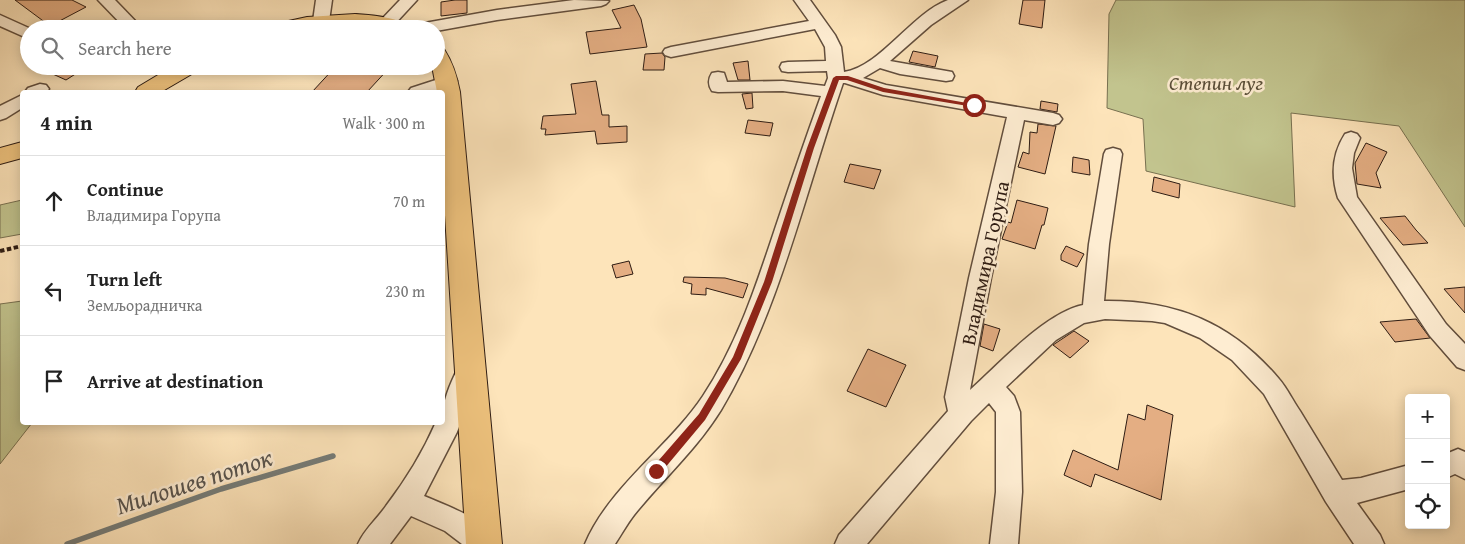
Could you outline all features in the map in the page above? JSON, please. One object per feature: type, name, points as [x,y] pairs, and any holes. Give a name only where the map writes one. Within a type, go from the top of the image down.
[{"type":"main road","points":[[445,72],[448,80],[484,544]]},
{"type":"main road","points":[[149,90],[174,75]]},
{"type":"main road","points":[[0,156],[20,151]]},
{"type":"street","points":[[106,0],[126,20]]},
{"type":"street","points":[[322,20],[324,0]]},
{"type":"street","points":[[398,20],[409,0]]},
{"type":"street","points":[[599,544],[624,507],[702,417],[737,359],[768,282],[811,148],[838,78],[833,48],[802,0]]},
{"type":"street","points":[[718,77],[718,87],[783,86],[838,78],[877,62],[921,25],[960,0]]},
{"type":"street","points":[[445,24],[479,17],[601,1]]},
{"type":"street","points":[[0,20],[20,30]]},
{"type":"street","points":[[796,40],[823,30]]},
{"type":"street","points":[[671,52],[823,30]]},
{"type":"street","points":[[877,62],[900,69],[942,72]]},
{"type":"street","points":[[788,67],[883,90],[1053,119]]},
{"type":"street","points":[[422,90],[448,80]]},
{"type":"street","points":[[0,114],[20,101]]},
{"type":"street","name":"Владимира Горупа","points":[[962,413],[958,404],[959,388],[980,278],[1017,113]]},
{"type":"street","points":[[1351,138],[1345,152],[1341,172],[1348,198],[1438,330],[1465,360]]},
{"type":"street","points":[[1095,311],[1093,302],[1099,244],[1113,154]]},
{"type":"street","points":[[849,544],[962,413],[1056,326],[1079,315],[1095,311],[1133,311],[1168,315],[1208,332],[1240,353],[1272,387],[1334,493],[1370,544]]},
{"type":"street","points":[[372,544],[405,501],[434,454],[451,417],[470,365]]},
{"type":"street","points":[[990,387],[1005,403],[1008,412],[1009,492],[1004,544]]},
{"type":"street","points":[[1334,493],[1361,490],[1405,478]]},
{"type":"street","points":[[405,501],[454,522],[484,544]]},
{"type":"path","points":[[0,251],[20,246]]},
{"type":"green space","name":"Степин луг","points":[[1116,0],[1465,0],[1465,227],[1399,126],[1291,113],[1295,207],[1146,171],[1143,119],[1107,108],[1109,14]]},
{"type":"green space","points":[[20,200],[20,234],[0,238],[0,205]]},
{"type":"green space","points":[[20,301],[20,425],[30,425],[0,464],[0,304]]},
{"type":"building","points":[[15,0],[72,0],[86,7],[61,20],[42,20]]},
{"type":"building","points":[[467,0],[467,13],[441,16],[441,2]]},
{"type":"building","points":[[1023,0],[1045,0],[1042,28],[1019,24]]},
{"type":"building","points":[[634,5],[641,19],[647,47],[590,54],[586,32],[621,28],[612,10]]},
{"type":"building","points":[[913,51],[938,56],[935,67],[909,62]]},
{"type":"building","points":[[662,53],[665,57],[664,70],[643,70],[645,54]]},
{"type":"building","points":[[748,61],[750,80],[738,80],[733,63]]},
{"type":"building","points":[[55,75],[74,75],[66,80]]},
{"type":"building","points":[[328,75],[383,75],[369,90],[314,90]]},
{"type":"building","points":[[596,81],[602,115],[609,115],[609,127],[627,126],[627,142],[597,144],[595,131],[545,135],[546,129],[541,129],[543,116],[576,114],[571,84]]},
{"type":"building","points":[[752,93],[753,108],[746,109],[742,94]]},
{"type":"building","points":[[1041,101],[1058,104],[1057,112],[1040,109]]},
{"type":"building","points":[[748,120],[773,123],[770,136],[745,133]]},
{"type":"building","points":[[1038,124],[1056,126],[1045,174],[1018,167],[1023,152],[1029,154],[1030,132],[1037,133]]},
{"type":"building","points":[[1366,143],[1387,152],[1376,173],[1381,188],[1357,184],[1355,163]]},
{"type":"building","points":[[1073,157],[1089,160],[1090,175],[1072,172]]},
{"type":"building","points":[[850,164],[881,170],[874,189],[844,182]]},
{"type":"building","points":[[1154,177],[1180,184],[1179,198],[1152,191]]},
{"type":"building","points":[[1017,200],[1048,208],[1035,249],[1002,239],[1008,222],[1011,223]]},
{"type":"building","points":[[1405,216],[1428,243],[1403,245],[1380,218]]},
{"type":"building","points":[[1066,246],[1084,254],[1077,267],[1061,260],[1061,255]]},
{"type":"building","points":[[629,261],[633,274],[616,278],[612,265]]},
{"type":"building","points":[[684,277],[725,278],[748,284],[743,298],[706,288],[706,295],[691,294],[692,284],[683,282]]},
{"type":"building","points":[[1465,287],[1465,313],[1444,289]]},
{"type":"building","points":[[1416,319],[1430,338],[1395,342],[1380,322]]},
{"type":"building","points":[[984,324],[1000,329],[993,351],[980,346]]},
{"type":"building","points":[[1074,331],[1089,341],[1070,358],[1053,345]]},
{"type":"building","points":[[868,349],[906,365],[886,407],[847,391]]},
{"type":"building","points":[[1147,405],[1173,415],[1161,500],[1095,474],[1091,487],[1064,475],[1073,450],[1118,470],[1128,414],[1145,420]]},
{"type":"waterway","name":"Милошев поток","points":[[67,544],[221,489],[333,456]]},
{"type":"route","points":[[656,471],[702,417],[737,359],[768,282],[811,148],[836,78],[848,78],[883,90],[974,105]]}]
